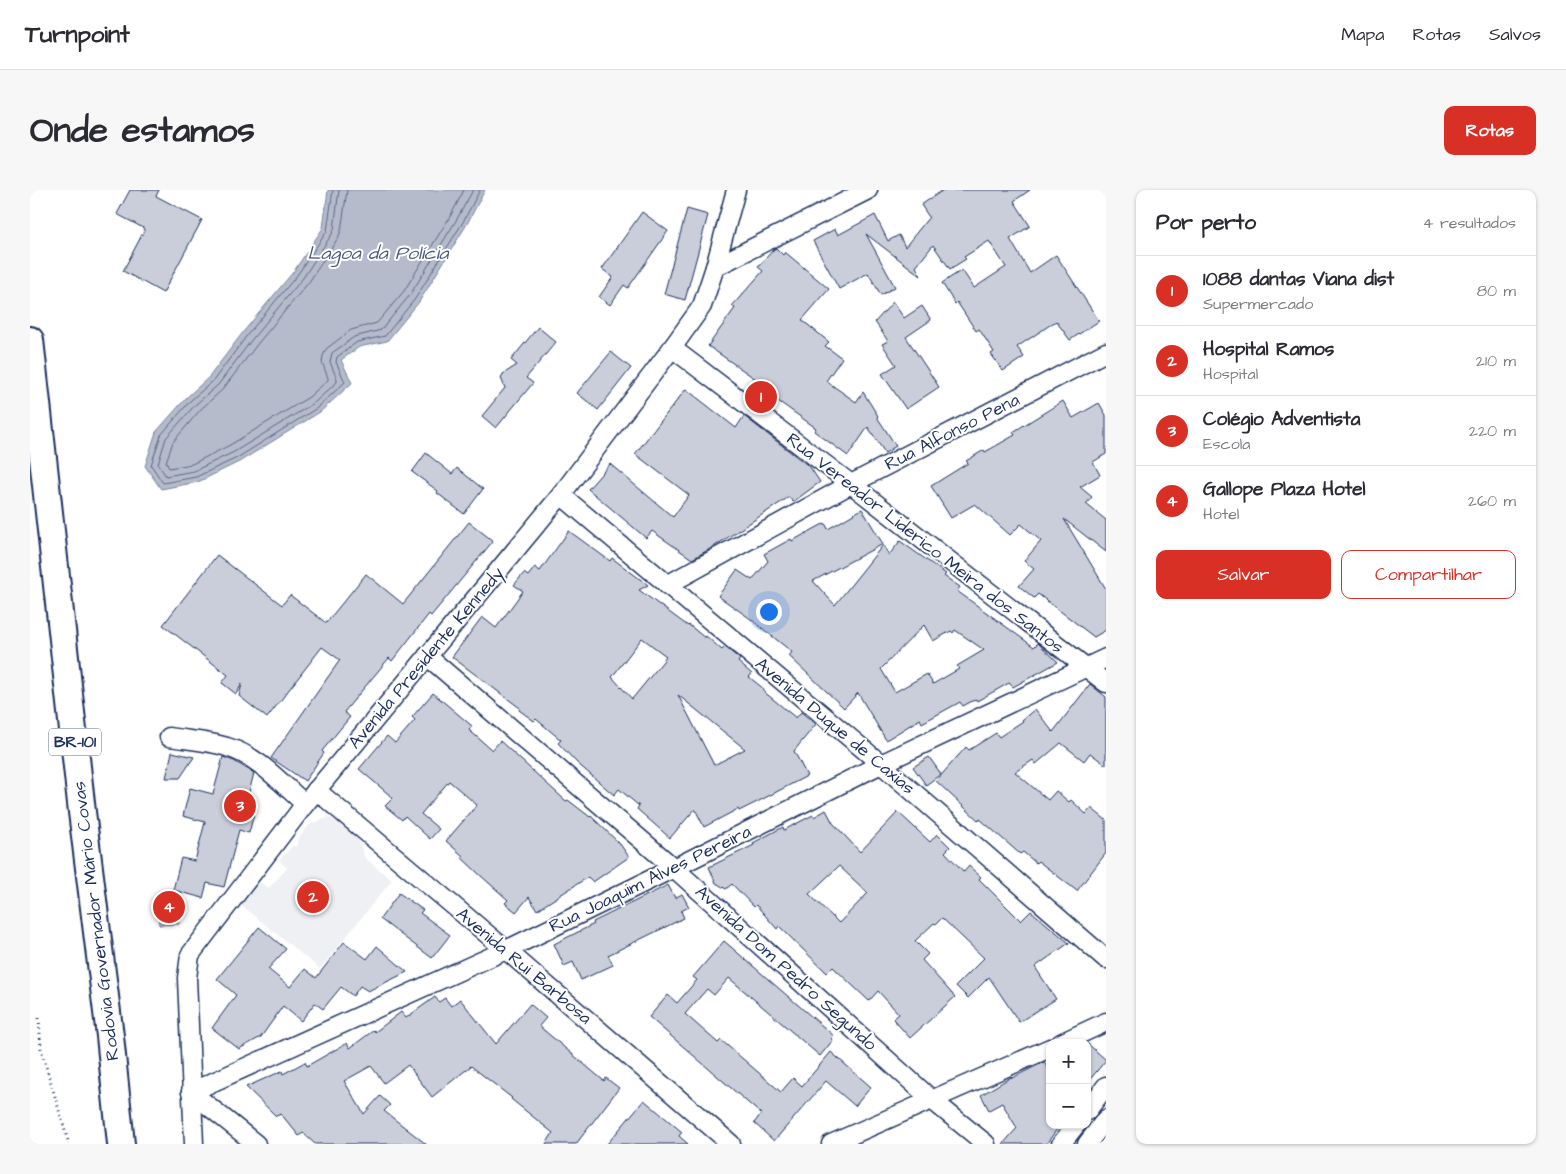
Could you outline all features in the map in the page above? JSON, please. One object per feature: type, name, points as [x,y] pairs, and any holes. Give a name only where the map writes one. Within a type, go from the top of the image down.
[{"type":"highway","name":"Rodovia Governador Mário Covas","points":[[30,340],[121,1144]]},
{"type":"street","name":"Avenida Presidente Kennedy","points":[[194,1144],[187,978],[190,955],[316,790],[562,495],[702,306],[715,267],[736,190]]},
{"type":"street","points":[[715,267],[868,190]]},
{"type":"street","name":"Rua Vereador Liderico Meira dos Santos","points":[[672,348],[851,484],[1106,683]]},
{"type":"street","name":"Rua Alfonso Pena","points":[[666,584],[851,484],[1106,352]]},
{"type":"street","name":"Avenida Duque de Caxias","points":[[562,495],[881,764],[1106,959]]},
{"type":"street","name":"Avenida Dom Pedro Segundo","points":[[427,656],[674,868],[932,1100],[986,1144]]},
{"type":"street","name":"Rua Joaquim Alves Pereira","points":[[191,1092],[506,950],[881,764],[1106,658]]},
{"type":"street","points":[[169,737],[227,747],[240,752],[254,759],[305,804]]},
{"type":"street","name":"Avenida Rui Barbosa","points":[[316,790],[506,950],[731,1144]]},
{"type":"street","points":[[1069,1039],[1106,1022]]},
{"type":"street","points":[[832,1144],[1046,1050]]},
{"type":"street","points":[[1091,1106],[1106,1086]]},
{"type":"street","points":[[191,1092],[256,1144]]},
{"type":"street","points":[[1087,1144],[1106,1119]]},
{"type":"street","points":[[1062,1144],[1073,1129]]},
{"type":"path","points":[[38,1018],[41,1049],[69,1144]]},
{"type":"shaded area","points":[[329,817],[349,827],[359,841],[365,858],[392,880],[320,969],[241,905],[260,882],[269,888],[287,868],[279,860],[293,845],[296,847],[299,838],[309,825]]},
{"type":"water","name":"Lagoa da Polícia","points":[[328,190],[485,190],[467,224],[419,302],[387,341],[359,347],[341,360],[352,383],[320,412],[239,462],[198,482],[161,489],[145,466],[156,432],[187,397],[209,377],[294,271],[323,228]]},
{"type":"water","points":[[157,903],[178,903],[179,924],[159,925]]},
{"type":"building","points":[[130,190],[159,190],[156,196],[202,220],[163,293],[123,271],[145,229],[117,214]]},
{"type":"building","points":[[943,190],[1030,190],[1014,201],[1030,226],[1010,239],[1030,273],[1056,255],[1099,321],[1070,340],[1056,321],[1017,347],[1024,357],[1003,371],[991,354],[994,352],[979,329],[976,331],[957,302],[955,304],[942,283],[962,270],[974,288],[1006,267],[989,241],[964,257],[966,259],[950,269],[933,245],[916,267],[921,276],[866,234],[895,287],[881,295],[868,273],[839,289],[813,241],[835,229],[838,235],[875,215],[888,241],[899,235],[905,247],[929,217],[921,205]]},
{"type":"building","points":[[687,209],[708,215],[685,300],[664,294]]},
{"type":"building","points":[[642,212],[668,231],[628,288],[624,285],[610,305],[599,297],[613,277],[602,269]]},
{"type":"building","points":[[776,248],[783,255],[785,252],[829,289],[802,320],[829,342],[825,346],[842,358],[826,381],[856,402],[863,392],[896,446],[885,453],[868,427],[848,456],[814,431],[816,428],[757,386],[760,382],[708,346],[735,308],[732,306],[763,271],[758,267]]},
{"type":"building","points":[[893,302],[904,318],[922,306],[931,320],[906,337],[939,387],[906,409],[882,374],[896,365],[882,344],[888,341],[875,322]]},
{"type":"building","points":[[538,327],[556,342],[526,378],[533,383],[496,428],[482,416],[505,388],[501,378],[503,374],[517,365],[511,360]]},
{"type":"building","points":[[611,352],[631,368],[598,410],[577,393]]},
{"type":"building","points":[[686,389],[736,428],[744,416],[810,467],[820,482],[793,502],[789,497],[692,559],[652,531],[646,538],[588,489],[610,464],[673,517],[689,495],[635,454]]},
{"type":"building","points":[[1063,401],[1073,418],[1099,403],[1106,415],[1106,454],[1093,462],[1100,475],[1080,487],[1092,497],[1086,504],[1106,520],[1106,552],[1064,519],[1106,589],[1106,630],[1094,637],[1038,594],[1034,598],[1019,586],[1034,569],[1024,561],[1041,541],[1021,524],[1010,535],[975,504],[951,518],[931,486],[968,463],[966,461],[984,450],[985,452],[1015,435],[1013,432]]},
{"type":"building","points":[[426,453],[452,474],[457,468],[483,489],[464,514],[437,493],[438,491],[412,472]]},
{"type":"building","points":[[862,509],[883,544],[813,581],[835,605],[883,545],[889,555],[900,541],[946,574],[944,576],[960,587],[957,591],[1034,647],[1038,643],[1058,662],[1013,687],[1009,683],[977,701],[976,699],[963,706],[960,702],[922,723],[920,719],[886,740],[858,693],[844,708],[789,656],[792,652],[718,596],[737,570],[752,580],[768,561],[764,554],[825,523],[828,529]],"holes":[[[924,625],[933,641],[951,631],[953,633],[955,630],[984,650],[957,666],[959,669],[933,684],[927,674],[895,692],[881,669]]]},
{"type":"building","points":[[469,522],[493,541],[431,616],[429,614],[392,661],[389,658],[344,712],[350,717],[322,751],[324,753],[305,781],[271,758],[340,660],[322,647],[267,718],[239,696],[242,684],[236,694],[222,683],[228,675],[163,625],[217,555],[282,605],[290,595],[326,623],[366,574],[403,604]]},
{"type":"building","points":[[569,531],[610,561],[612,558],[648,585],[639,590],[705,638],[706,636],[722,650],[725,647],[740,659],[738,662],[752,674],[749,677],[796,718],[801,712],[816,724],[794,751],[807,776],[704,827],[695,809],[670,838],[637,809],[639,806],[619,789],[614,795],[577,763],[558,743],[561,740],[536,719],[534,721],[519,710],[520,708],[452,657],[482,617],[496,628],[523,591],[514,585],[524,573],[528,576],[535,567],[540,571]],"holes":[[[642,638],[666,656],[632,699],[612,677]],[[678,695],[745,749],[714,765]]]},
{"type":"building","points":[[1090,684],[1106,697],[1106,765],[1090,753],[1084,761],[1061,743],[1036,764],[1033,760],[1015,772],[1048,800],[1056,791],[1069,802],[1071,800],[1086,814],[1091,808],[1106,820],[1106,853],[1077,891],[1038,861],[1036,863],[1023,852],[1020,854],[980,819],[979,821],[936,781],[966,747],[969,750],[996,733],[999,737],[1023,721],[1035,709],[1053,732]]},
{"type":"building","points":[[433,693],[472,726],[469,730],[492,750],[500,741],[566,801],[568,800],[591,816],[620,844],[629,857],[593,882],[588,877],[537,910],[529,897],[516,912],[505,903],[508,900],[446,841],[477,805],[449,781],[421,814],[439,829],[430,839],[405,816],[402,820],[385,806],[393,798],[359,769],[387,736],[395,743],[415,720],[412,717]]},
{"type":"building","points":[[172,752],[194,757],[180,778],[166,778]]},
{"type":"building","points":[[223,757],[254,773],[244,812],[254,814],[249,833],[239,830],[224,887],[207,883],[203,898],[173,890],[181,858],[195,861],[205,822],[183,816],[190,788],[213,794]]},
{"type":"building","points":[[929,757],[941,774],[926,785],[913,767]]},
{"type":"building","points":[[826,810],[833,823],[860,852],[898,812],[930,842],[937,834],[950,847],[945,852],[964,872],[969,866],[981,877],[979,879],[1021,921],[1031,911],[1069,943],[1035,967],[1056,999],[1019,1022],[989,977],[968,998],[956,986],[984,958],[942,918],[915,941],[928,954],[922,960],[955,997],[910,1038],[893,1019],[899,1014],[878,991],[869,1001],[833,967],[827,973],[779,926],[777,929],[756,905],[754,907],[732,884],[726,889],[716,883],[709,867],[754,845],[753,843],[783,827],[784,830],[813,815],[814,817]],"holes":[[[839,866],[868,893],[839,923],[809,894]]]},
{"type":"building","points":[[668,885],[675,898],[682,894],[689,907],[681,911],[684,918],[608,955],[613,965],[581,980],[573,962],[564,966],[554,944],[594,924],[593,922]]},
{"type":"building","points":[[399,893],[423,910],[420,913],[450,935],[432,958],[380,919]]},
{"type":"building","points":[[259,927],[286,949],[268,969],[290,987],[305,969],[316,978],[344,942],[367,959],[377,946],[407,972],[368,991],[360,986],[353,996],[341,987],[323,1009],[315,1003],[301,1021],[283,1006],[261,1037],[239,1049],[212,1028],[236,995],[217,979]]},
{"type":"building","points":[[724,941],[834,1036],[831,1039],[833,1040],[820,1056],[729,978],[714,995],[707,989],[685,1014],[718,1043],[721,1040],[781,1092],[793,1078],[802,1086],[831,1052],[871,1087],[855,1106],[826,1081],[774,1141],[754,1123],[761,1114],[649,1017],[668,995],[677,1003],[697,980],[693,977]]},
{"type":"building","points":[[435,997],[439,1002],[445,998],[451,1006],[460,999],[496,1044],[530,1004],[546,1018],[539,1026],[604,1081],[606,1078],[619,1088],[576,1144],[546,1144],[553,1133],[471,1066],[432,1097],[408,1065],[384,1083],[371,1066],[344,1081],[364,1114],[380,1096],[390,1105],[384,1111],[426,1144],[315,1144],[303,1133],[299,1136],[281,1114],[276,1116],[246,1087],[282,1071],[283,1074],[305,1062],[307,1066],[347,1043],[350,1048],[401,1012],[406,1018]]},
{"type":"building","points":[[1091,1047],[1106,1060],[1091,1078]]},
{"type":"building","points":[[1044,1062],[1046,1065],[1046,1129],[1057,1129],[1046,1144],[1003,1144],[1017,1128],[1002,1103],[989,1110],[981,1095]]},
{"type":"building","points":[[644,1100],[682,1132],[679,1136],[688,1144],[607,1144]]},
{"type":"place","name":"1088 dantas Viana dist","points":[[761,397]]},
{"type":"place","name":"Colégio Adventista","points":[[240,806]]},
{"type":"place","name":"Hospital Ramos","points":[[313,897]]},
{"type":"place","name":"Gallope Plaza Hotel","points":[[169,907]]}]
